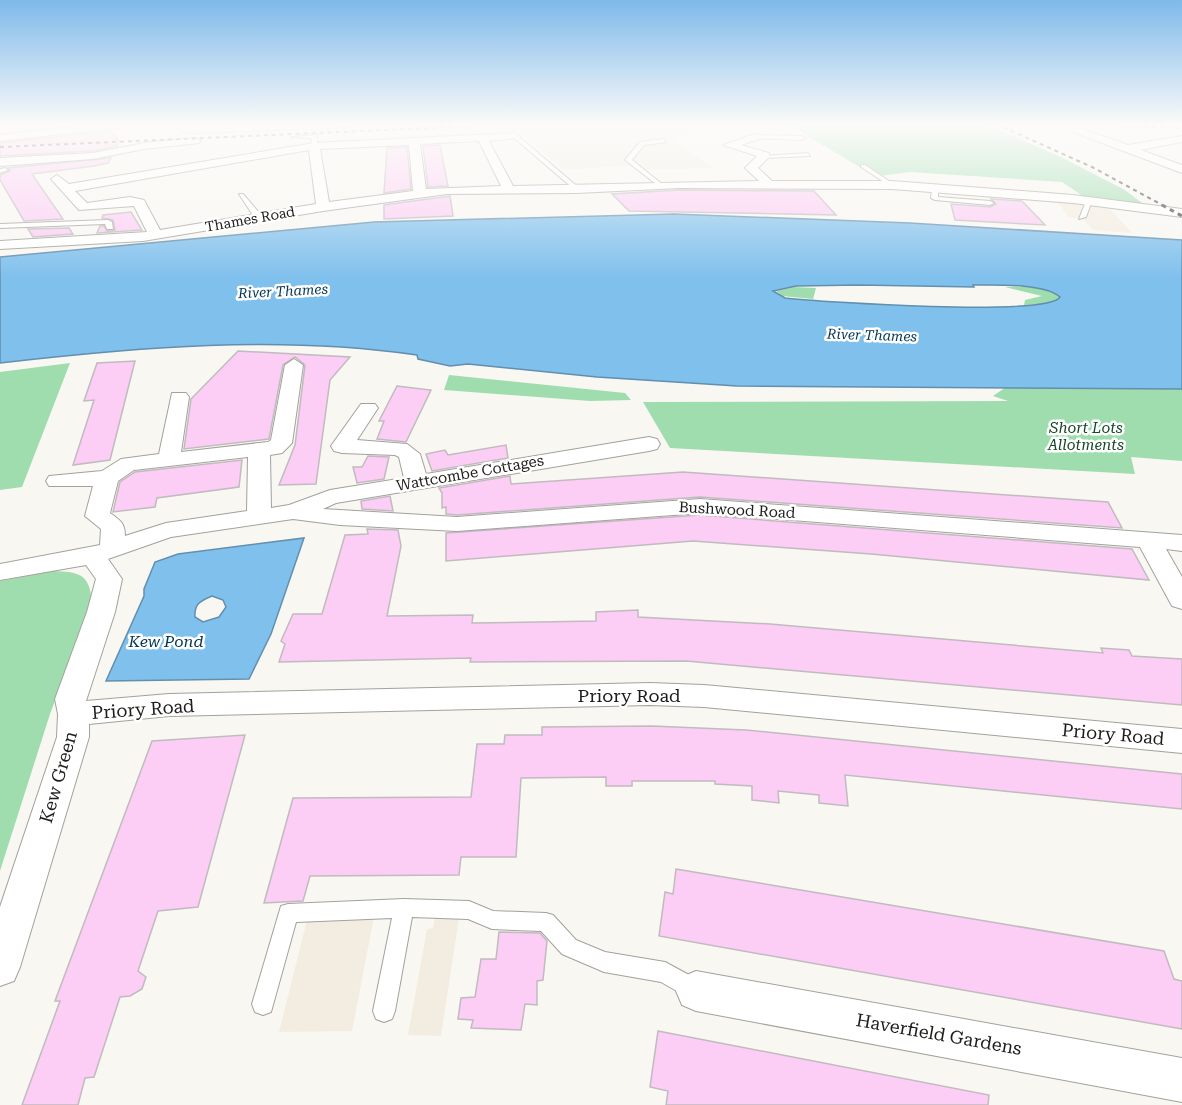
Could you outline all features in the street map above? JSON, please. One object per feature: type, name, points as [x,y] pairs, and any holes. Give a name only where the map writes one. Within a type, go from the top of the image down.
[{"type":"street","points":[[54,176],[84,207],[139,203],[156,235]]},
{"type":"street","points":[[68,188],[141,176]]},
{"type":"street","points":[[318,176],[323,207]]},
{"type":"street","points":[[418,176],[420,193]]},
{"type":"street","points":[[502,176],[509,190]]},
{"type":"street","points":[[761,176],[768,184]]},
{"type":"street","name":"Thames Road","points":[[0,244],[112,234],[156,235],[323,207],[447,190],[577,189],[660,185],[892,185],[1089,201],[1182,213]]},
{"type":"street","points":[[103,552],[113,526],[97,516],[106,478],[116,469],[129,464],[259,452],[274,448],[281,442],[294,366]]},
{"type":"street","points":[[169,459],[179,397]]},
{"type":"street","points":[[368,408],[342,446],[399,449],[409,454],[417,483]]},
{"type":"street","name":"Wattcombe Cottages","points":[[293,512],[330,497],[650,444]]},
{"type":"street","points":[[259,452],[259,517]]},
{"type":"street","points":[[57,481],[106,478]]},
{"type":"street","name":"Bushwood Road","points":[[293,512],[340,518],[457,524],[700,506],[1182,543]]},
{"type":"street","points":[[0,572],[103,552],[166,530],[293,512]]},
{"type":"street","points":[[1148,540],[1182,600]]},
{"type":"street","name":"Kew Green","points":[[0,967],[73,737],[74,714],[70,699],[102,612],[109,579],[103,552]]},
{"type":"street","name":"Priory Road","points":[[74,714],[169,705],[650,694],[704,696],[1182,741]]},
{"type":"street","name":"Haverfield Gardens","points":[[696,991],[1182,1080]]},
{"type":"lane","points":[[560,176],[577,189]]},
{"type":"lane","points":[[649,176],[660,185]]},
{"type":"lane","points":[[878,176],[892,185]]},
{"type":"lane","points":[[934,189],[934,198],[990,203]]},
{"type":"lane","points":[[241,195],[259,218]]},
{"type":"lane","points":[[1082,217],[1089,201]]},
{"type":"lane","points":[[0,226],[108,222],[112,234]]},
{"type":"lane","points":[[384,1011],[404,908]]},
{"type":"lane","points":[[263,1004],[288,913],[404,908],[469,910],[492,920],[546,922],[569,947],[604,962],[665,972],[696,991]]},
{"type":"shaded area","points":[[1057,201],[1110,209],[1132,233],[1093,230],[1082,218],[1069,218]]},
{"type":"shaded area","points":[[374,917],[352,1031],[279,1032],[307,920]]},
{"type":"shaded area","points":[[435,917],[459,918],[441,1036],[408,1035],[427,929],[433,928]]},
{"type":"green space","points":[[964,176],[1097,176],[1125,190],[1146,206],[1083,196],[1062,182]]},
{"type":"green space","points":[[794,287],[816,288],[813,299],[782,296],[776,291]]},
{"type":"green space","points":[[1005,287],[1044,288],[1057,294],[1060,299],[1048,304],[1024,305],[1025,300],[1042,296]]},
{"type":"green space","points":[[70,363],[22,487],[0,490],[0,372]]},
{"type":"green space","points":[[449,375],[625,393],[631,400],[590,401],[444,390]]},
{"type":"green space","name":"Short Lots Allotments","points":[[1182,384],[1182,461],[1131,457],[1135,474],[670,448],[643,402],[1008,401],[993,396],[1006,387]]},
{"type":"green space","points":[[53,571],[70,572],[82,576],[89,586],[92,603],[50,714],[0,871],[0,581]]},
{"type":"water","name":"River Thames","points":[[674,214],[910,223],[1182,240],[1182,389],[737,386],[597,377],[468,364],[450,366],[418,359],[417,355],[313,346],[156,348],[0,363],[0,257],[374,222]],"holes":[[[973,285],[1031,287],[1053,292],[1060,297],[1046,303],[977,307],[785,298],[773,291],[796,286],[974,287]]]},
{"type":"water","name":"Kew Pond","points":[[304,538],[271,634],[249,679],[106,681],[144,596],[144,589],[155,562],[178,554]],"holes":[[[212,596],[223,600],[226,607],[219,617],[203,622],[195,617],[197,606],[201,601]]]},
{"type":"building","points":[[0,176],[33,176],[63,219],[24,221],[0,180]]},
{"type":"building","points":[[385,176],[410,176],[411,189],[384,193]]},
{"type":"building","points":[[427,176],[446,176],[448,186],[428,187]]},
{"type":"building","points":[[679,190],[814,191],[836,215],[629,211],[612,194]]},
{"type":"building","points":[[450,196],[453,216],[384,219],[384,205]]},
{"type":"building","points":[[991,199],[1022,201],[1045,225],[955,220],[951,204],[990,207],[996,204]]},
{"type":"building","points":[[131,212],[142,230],[97,233],[100,226],[104,226],[107,231],[115,230],[113,220],[102,218],[103,215]]},
{"type":"building","points":[[69,228],[73,234],[33,237],[28,229]]},
{"type":"building","points":[[238,351],[350,357],[330,380],[316,484],[279,485],[295,445],[305,365],[295,357],[283,365],[269,439],[184,449],[191,399]]},
{"type":"building","points":[[135,361],[110,460],[73,465],[94,400],[84,401],[97,363]]},
{"type":"building","points":[[397,386],[431,390],[406,442],[377,439],[384,421],[379,421]]},
{"type":"building","points":[[506,445],[508,458],[432,471],[426,454],[445,450],[448,455]]},
{"type":"building","points":[[368,456],[389,457],[384,479],[357,483],[353,467],[362,467]]},
{"type":"building","points":[[242,460],[239,487],[157,498],[155,507],[113,512],[120,482],[135,472]]},
{"type":"building","points":[[683,472],[1108,502],[1122,528],[700,497],[457,515],[446,514],[446,507],[442,508],[442,493],[439,488],[510,476],[511,484]]},
{"type":"building","points":[[390,496],[393,511],[362,509],[361,501]]},
{"type":"building","points":[[700,515],[1132,549],[1149,580],[871,554],[693,541],[446,561],[446,533]]},
{"type":"building","points":[[367,529],[398,530],[401,546],[387,616],[473,615],[472,623],[596,621],[596,612],[638,610],[638,617],[770,624],[1103,653],[1101,648],[1129,650],[1132,656],[1182,659],[1182,705],[686,661],[470,662],[471,658],[279,662],[285,644],[281,641],[293,614],[322,614],[345,535],[368,534]]},
{"type":"building","points":[[652,726],[746,730],[1182,774],[1182,809],[845,775],[848,806],[819,803],[819,795],[778,791],[779,803],[752,800],[752,786],[715,784],[715,781],[632,781],[632,786],[606,786],[606,777],[521,778],[516,857],[461,857],[459,875],[310,876],[303,901],[264,903],[293,798],[471,797],[477,744],[504,744],[505,735],[542,735],[542,727]]},
{"type":"building","points":[[245,735],[198,907],[158,911],[138,971],[146,977],[142,989],[130,996],[120,997],[94,1077],[85,1078],[78,1105],[22,1105],[60,1001],[55,1001],[152,741]]},
{"type":"building","points":[[676,869],[1164,951],[1174,979],[1182,981],[1182,1029],[659,936],[665,892],[673,894]]},
{"type":"building","points":[[499,932],[540,933],[547,941],[543,980],[537,981],[537,1005],[525,1004],[521,1030],[471,1028],[473,1020],[458,1019],[461,998],[475,997],[481,959],[496,959]]},
{"type":"building","points":[[658,1031],[989,1095],[988,1105],[666,1105],[668,1091],[650,1087]]},
{"type":"railway","points":[[1108,176],[1164,206]]},
{"type":"railway","points":[[1162,205],[1182,216]]}]
